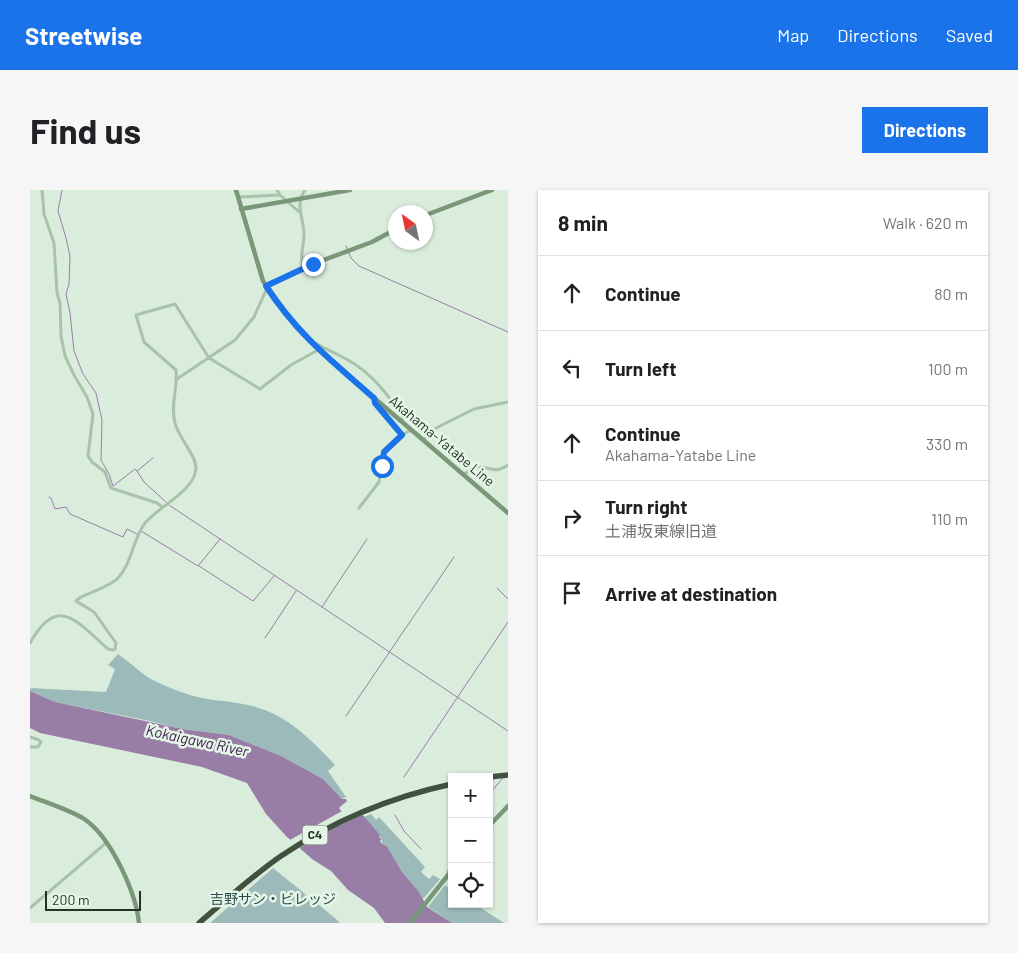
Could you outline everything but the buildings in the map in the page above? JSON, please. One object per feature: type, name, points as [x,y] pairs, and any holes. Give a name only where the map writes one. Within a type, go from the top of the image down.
[{"type":"highway","points":[[493,777],[508,775]]},
{"type":"highway","name":"C4","points":[[199,923],[261,870],[324,830],[391,801],[448,785]]},
{"type":"main road","name":"Akahama-Yatabe Line","points":[[236,190],[266,287],[286,315],[318,350],[508,513]]},
{"type":"main road","points":[[241,209],[350,190]]},
{"type":"main road","points":[[433,212],[492,190]]},
{"type":"main road","points":[[266,287],[388,233]]},
{"type":"main road","points":[[30,796],[83,818],[106,842],[136,902],[139,923]]},
{"type":"main road","points":[[493,822],[508,806]]},
{"type":"main road","points":[[410,923],[448,875]]},
{"type":"street","points":[[277,190],[286,201],[299,211]]},
{"type":"street","points":[[304,269],[300,259],[304,232],[299,211],[302,195],[305,190]]},
{"type":"street","points":[[43,191],[44,214],[54,243],[61,336],[65,356],[87,397],[93,414],[88,456],[92,462],[106,472],[111,488],[156,503],[162,507]]},
{"type":"street","points":[[238,198],[280,195]]},
{"type":"street","points":[[177,380],[235,340],[254,316],[266,287]]},
{"type":"street","points":[[30,643],[45,621],[62,614],[73,619],[108,648],[115,649],[116,643],[94,612],[76,601],[118,579],[145,524],[194,480],[195,463],[175,425],[172,406],[177,380],[176,370],[144,342],[136,316],[175,304],[209,358],[260,389],[291,365],[318,350]]},
{"type":"street","points":[[312,344],[315,343],[352,362],[366,372],[375,380],[396,407],[403,418],[401,421]]},
{"type":"street","points":[[374,398],[375,403],[402,435]]},
{"type":"street","points":[[423,440],[436,428],[474,409],[508,402]]},
{"type":"street","points":[[359,508],[379,482],[384,452],[402,435],[412,430]]},
{"type":"street","points":[[464,474],[480,466],[494,471],[508,465]]},
{"type":"street","points":[[30,736],[41,742],[38,747],[30,747]]},
{"type":"street","points":[[30,908],[106,842]]},
{"type":"green space","points":[[118,654],[146,676],[174,689],[199,698],[248,705],[285,720],[316,745],[335,765],[328,771],[346,797],[342,799],[323,779],[281,756],[229,735],[183,729],[55,702],[30,691],[31,688],[106,692],[115,669],[108,665]]},
{"type":"green space","points":[[371,814],[376,820],[379,817],[425,867],[421,872],[429,879],[433,875],[440,879],[423,899],[402,872],[387,846],[382,844],[382,839],[364,817]]},
{"type":"green space","name":"吉野サン・ビレッジ","points":[[273,868],[335,918],[340,923],[210,923]]},
{"type":"green space","points":[[445,885],[448,887],[448,908],[481,908],[504,923],[452,923],[428,907]]},
{"type":"water","name":"Kokaigawa River","points":[[30,691],[55,702],[183,729],[229,735],[281,756],[323,779],[342,799],[346,799],[347,801],[339,808],[343,813],[351,806],[353,809],[356,807],[380,835],[379,837],[382,839],[380,841],[387,846],[402,872],[419,892],[427,907],[452,923],[385,923],[374,908],[348,890],[331,871],[312,859],[286,836],[266,814],[247,783],[202,767],[40,733],[30,728]]},
{"type":"pier","points":[[353,805],[358,805],[364,814],[332,829],[297,849],[288,841]]},
{"type":"waterway","points":[[62,190],[58,211],[70,256],[69,284],[66,294],[74,351],[83,374],[96,393],[102,420],[101,460],[113,486],[135,469],[137,471]]},
{"type":"waterway","points":[[346,246],[351,258],[359,266],[508,332]]},
{"type":"waterway","points":[[153,458],[137,471],[144,482],[166,502]]},
{"type":"waterway","points":[[49,497],[55,509],[66,507],[70,514],[123,537],[127,529],[137,534]]},
{"type":"waterway","points":[[169,505],[508,731]]},
{"type":"waterway","points":[[141,531],[198,566],[220,539]]},
{"type":"waterway","points":[[322,607],[367,539]]},
{"type":"waterway","points":[[346,716],[454,557]]},
{"type":"waterway","points":[[199,566],[253,601],[274,576]]},
{"type":"waterway","points":[[497,588],[508,599]]},
{"type":"waterway","points":[[265,638],[296,591]]},
{"type":"waterway","points":[[404,777],[508,622]]},
{"type":"waterway","points":[[493,789],[503,778]]},
{"type":"waterway","points":[[395,815],[404,831],[421,849]]},
{"type":"route","points":[[313,264],[266,286],[297,328],[318,350],[374,398],[375,403],[402,435],[384,452],[382,466]]}]
